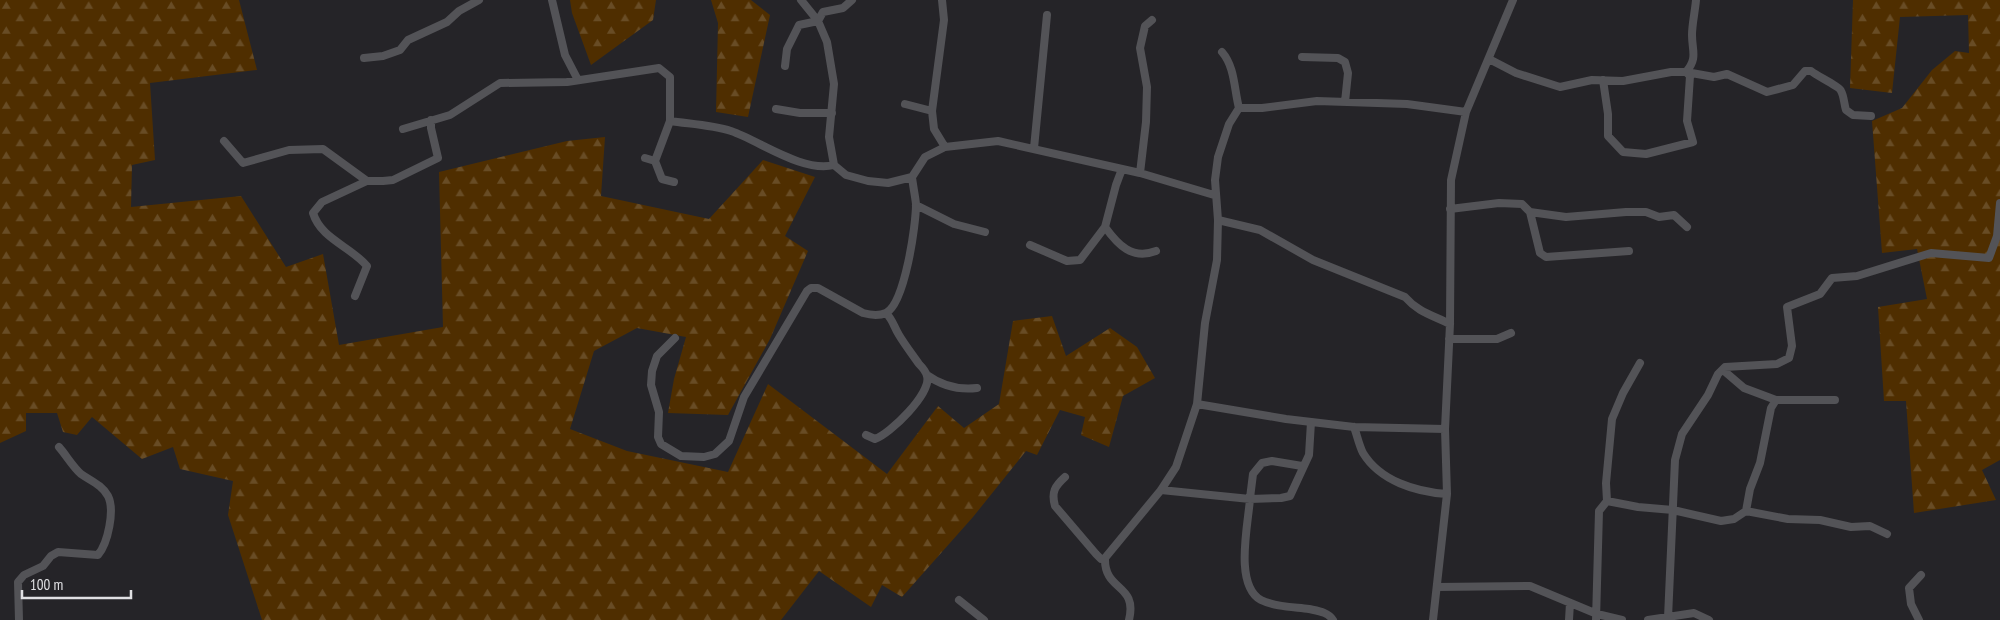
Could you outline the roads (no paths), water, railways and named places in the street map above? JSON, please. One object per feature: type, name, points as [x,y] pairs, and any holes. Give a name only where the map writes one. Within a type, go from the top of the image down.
[{"type":"street","points":[[364,58],[383,56],[400,50],[408,40],[447,22],[459,11],[479,0]]},
{"type":"street","points":[[552,0],[565,55],[578,80]]},
{"type":"street","points":[[801,0],[818,21],[828,42],[833,76],[829,136],[834,165],[846,175],[868,181],[888,183],[912,177],[925,158],[945,147],[998,141],[1140,173],[1214,195]]},
{"type":"street","points":[[785,66],[787,49],[799,26],[818,21],[823,12],[843,8],[852,0]]},
{"type":"street","points":[[942,0],[944,20],[932,111],[934,128],[945,147]]},
{"type":"street","points":[[1433,620],[1447,494],[1445,428],[1450,324],[1451,180],[1466,112],[1513,0]]},
{"type":"street","points":[[1686,72],[1692,65],[1695,46],[1692,37],[1696,0]]},
{"type":"street","points":[[1034,148],[1047,15]]},
{"type":"street","points":[[1140,173],[1148,87],[1140,48],[1145,26],[1152,20]]},
{"type":"street","points":[[1129,620],[1132,607],[1131,599],[1110,578],[1105,569],[1106,558],[1161,490],[1176,467],[1197,404],[1205,323],[1216,260],[1218,220],[1214,195],[1218,157],[1229,124],[1239,108],[1229,59],[1222,52]]},
{"type":"street","points":[[1302,57],[1338,58],[1345,62],[1348,74],[1345,102]]},
{"type":"street","points":[[1489,59],[1516,73],[1560,87],[1592,80],[1623,81],[1671,72],[1686,72],[1714,77],[1727,74],[1767,92],[1793,85],[1805,71],[1811,71],[1820,79],[1838,87],[1842,92],[1846,110],[1853,115],[1871,116]]},
{"type":"street","points":[[403,129],[450,115],[500,83],[578,80],[659,68],[670,77],[670,121],[655,161],[662,179],[674,182]]},
{"type":"street","points":[[1603,80],[1608,114],[1608,136],[1623,152],[1646,154],[1693,142],[1687,121],[1690,76],[1686,72]]},
{"type":"street","points":[[1239,108],[1262,108],[1317,101],[1407,104],[1466,112]]},
{"type":"street","points":[[905,104],[932,111]]},
{"type":"street","points":[[776,109],[800,113],[832,113]]},
{"type":"street","points":[[355,296],[367,266],[357,255],[317,225],[313,213],[322,202],[367,181],[393,180],[438,158],[430,128],[431,120]]},
{"type":"street","points":[[670,121],[724,129],[802,161],[825,167],[834,165]]},
{"type":"street","points":[[224,141],[243,163],[289,150],[323,149],[367,181]]},
{"type":"street","points":[[645,158],[655,161]]},
{"type":"street","points":[[1030,245],[1067,261],[1080,260],[1104,227],[1122,169]]},
{"type":"street","points":[[676,338],[657,356],[652,371],[652,391],[659,412],[658,437],[661,444],[681,456],[704,457],[715,454],[729,441],[744,397],[811,288],[818,288],[863,313],[871,315],[886,313],[896,303],[903,283],[916,205],[912,177]]},
{"type":"street","points":[[1450,210],[1499,203],[1522,204],[1530,212],[1540,253],[1546,257],[1629,251]]},
{"type":"street","points":[[1668,618],[1676,460],[1682,434],[1723,370],[1741,365],[1777,364],[1789,358],[1792,346],[1787,307],[1820,294],[1832,278],[1857,276],[1931,253],[1990,258],[1997,236],[2000,203]]},
{"type":"street","points":[[916,205],[954,224],[985,232]]},
{"type":"street","points":[[1530,212],[1566,217],[1646,212],[1660,216],[1674,215],[1687,227]]},
{"type":"street","points":[[1218,220],[1260,230],[1313,260],[1405,298],[1424,314],[1450,324]]},
{"type":"street","points":[[1104,227],[1119,246],[1133,253],[1147,254],[1156,251]]},
{"type":"street","points":[[886,313],[893,320],[899,336],[927,376],[944,385],[977,388]]},
{"type":"street","points":[[1449,339],[1498,339],[1511,333]]},
{"type":"street","points":[[1597,617],[1599,511],[1607,501],[1606,483],[1612,419],[1623,393],[1640,363]]},
{"type":"street","points":[[1723,370],[1744,388],[1776,400],[1835,400]]},
{"type":"street","points":[[866,435],[875,439],[880,437],[902,418],[922,395],[928,384],[927,376]]},
{"type":"street","points":[[1746,511],[1750,490],[1760,463],[1771,408],[1776,400]]},
{"type":"street","points":[[1197,404],[1354,427],[1445,428]]},
{"type":"street","points":[[1161,490],[1250,498],[1281,498],[1290,496],[1298,483],[1302,466],[1309,454],[1311,422]]},
{"type":"street","points":[[1354,427],[1362,451],[1374,468],[1412,488],[1425,492],[1447,494]]},
{"type":"street","points":[[19,620],[18,582],[24,575],[43,566],[51,556],[58,552],[98,555],[105,547],[109,498],[101,487],[80,473],[59,447]]},
{"type":"street","points":[[1302,466],[1272,461],[1262,463],[1253,474],[1244,572],[1249,588],[1261,600],[1272,604],[1324,612],[1333,620]]},
{"type":"street","points":[[1065,477],[1054,488],[1053,498],[1055,506],[1096,554],[1101,559],[1106,558]]},
{"type":"street","points":[[1607,501],[1638,507],[1673,510],[1721,521],[1734,519],[1746,511],[1788,519],[1820,520],[1851,527],[1870,526],[1887,534]]},
{"type":"street","points":[[1919,620],[1911,604],[1909,588],[1922,574]]},
{"type":"street","points":[[1437,587],[1523,585],[1542,590],[1597,617],[1622,620]]},
{"type":"street","points":[[959,600],[984,620]]},
{"type":"street","points":[[1569,620],[1570,603]]},
{"type":"street","points":[[1648,620],[1668,618],[1681,613],[1694,613],[1709,620]]}]
